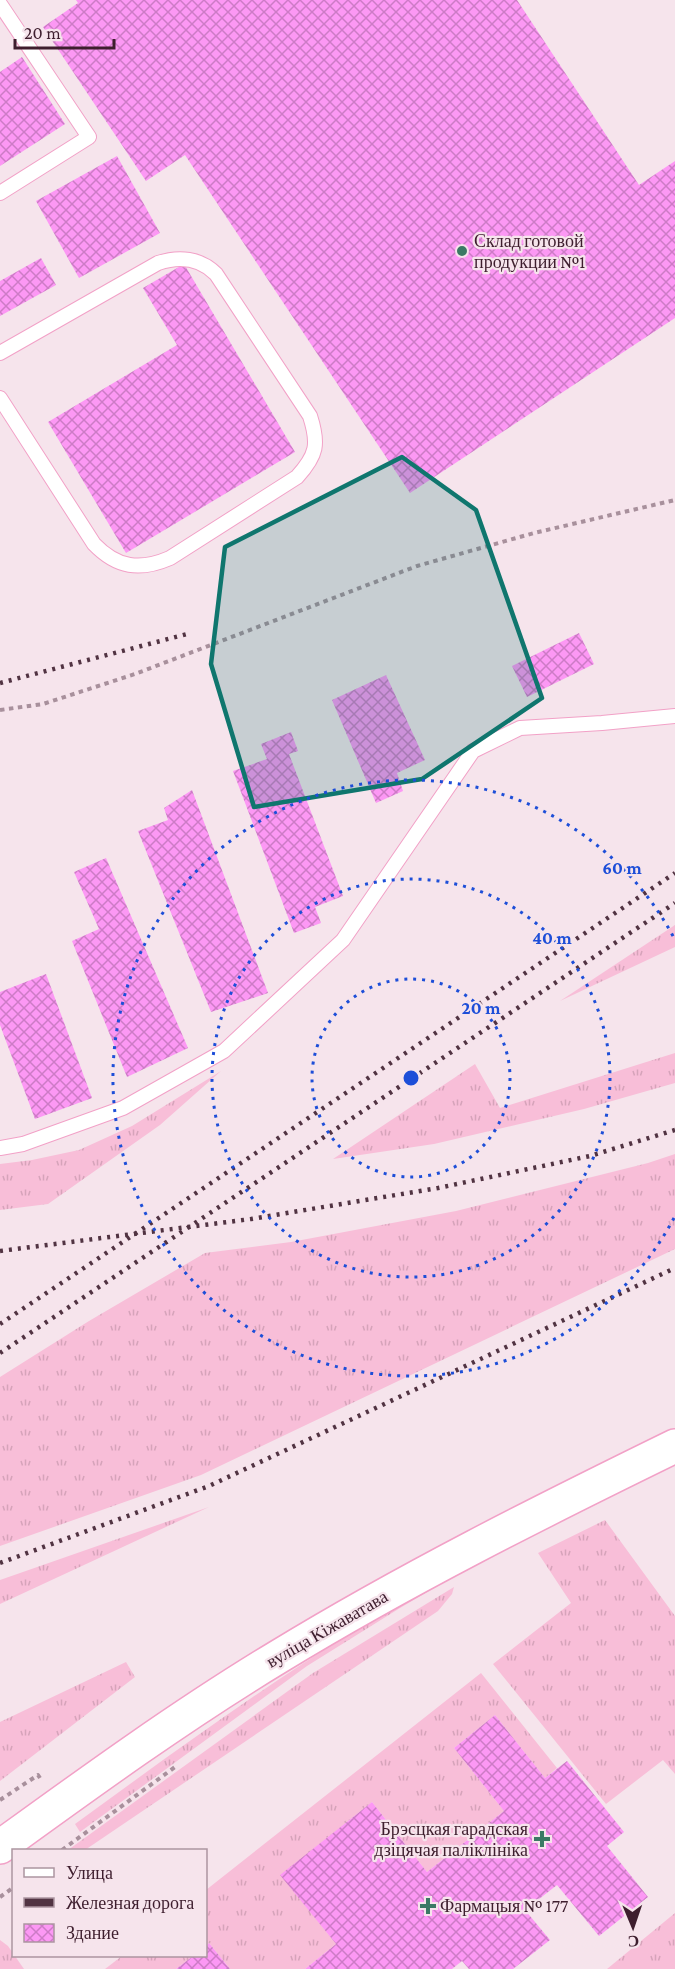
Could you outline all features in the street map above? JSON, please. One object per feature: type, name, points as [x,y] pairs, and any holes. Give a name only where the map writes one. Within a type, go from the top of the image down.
[{"type":"main road","name":"вуліца Кіжаватава","points":[[0,1847],[134,1751],[285,1652],[455,1556],[675,1446]]},
{"type":"lane","points":[[0,4],[90,137],[0,193]]},
{"type":"lane","points":[[0,353],[158,263],[170,259],[198,261],[208,266],[216,274],[310,416],[315,431],[315,448],[310,463],[297,477],[170,558],[142,566],[124,564],[106,557],[94,544],[0,398]]},
{"type":"lane","points":[[0,1148],[23,1144],[123,1108],[224,1051],[343,940],[473,751],[520,728],[675,716]]},
{"type":"path","points":[[0,710],[43,704],[135,674],[417,566],[534,533],[675,500]]},
{"type":"highlighted area","points":[[402,457],[476,510],[542,698],[422,779],[254,807],[211,664],[225,547]]},
{"type":"green space","points":[[675,925],[675,947],[560,1001]]},
{"type":"green space","points":[[675,1053],[675,1083],[584,1109],[434,1144],[333,1159],[475,1064],[500,1108]]},
{"type":"green space","points":[[221,1071],[160,1125],[48,1204],[0,1210],[0,1164],[79,1150],[132,1126]]},
{"type":"green space","points":[[675,1154],[675,1249],[201,1475],[0,1546],[0,1377],[89,1321],[205,1253],[291,1242],[456,1211],[648,1163]]},
{"type":"green space","points":[[209,1507],[0,1604],[0,1580]]},
{"type":"green space","points":[[605,1520],[675,1616],[675,1774],[663,1760],[606,1804],[493,1664],[571,1603],[538,1553]]},
{"type":"green space","points":[[449,1577],[451,1578],[307,1666],[80,1832],[75,1824],[258,1694],[351,1633]]},
{"type":"green space","points":[[454,1587],[452,1594],[438,1611],[86,1849],[69,1849],[313,1673]]},
{"type":"green space","points":[[126,1662],[135,1677],[0,1781],[0,1722]]},
{"type":"green space","points":[[481,1673],[557,1768],[545,1778],[495,1715],[454,1748],[504,1811],[427,1872],[372,1802],[281,1875],[336,1944],[305,1969],[230,1969],[209,1943],[207,1945],[207,1889]]},
{"type":"green space","points":[[675,1913],[675,1969],[607,1969]]},
{"type":"green space","points":[[0,1940],[8,1946],[12,1957],[16,1957],[24,1969],[0,1969]]},
{"type":"green space","points":[[121,1957],[192,1957],[176,1969],[105,1969]]},
{"type":"building","name":"Склад готовой продукции №1","points":[[76,0],[517,0],[639,185],[675,161],[675,318],[410,493],[185,155],[146,181],[43,27],[78,3]]},
{"type":"building","points":[[22,57],[65,124],[0,166],[0,72]]},
{"type":"building","points":[[117,156],[160,233],[79,278],[36,201]]},
{"type":"building","points":[[41,258],[56,285],[0,316],[0,281]]},
{"type":"building","points":[[184,264],[295,452],[126,553],[48,422],[177,345],[143,288]]},
{"type":"building","points":[[579,633],[594,664],[527,697],[512,666]]},
{"type":"building","points":[[386,675],[425,760],[397,773],[403,791],[376,803],[332,700]]},
{"type":"building","points":[[291,732],[298,751],[289,754],[343,896],[315,907],[321,923],[294,933],[233,771],[267,759],[261,744]]},
{"type":"building","points":[[192,790],[268,993],[211,1012],[138,831],[168,820],[164,808]]},
{"type":"building","points":[[106,858],[188,1048],[127,1077],[72,941],[99,929],[74,872]]},
{"type":"building","points":[[46,974],[92,1098],[35,1119],[0,1025],[0,992]]},
{"type":"building","name":"Брэсцкая гарадская дзіцячая паліклініка","points":[[495,1715],[545,1778],[567,1761],[624,1832],[607,1846],[648,1897],[599,1936],[557,1885],[525,1910],[550,1940],[513,1969],[469,1969],[462,1961],[452,1969],[305,1969],[336,1944],[280,1875],[372,1802],[427,1872],[504,1811],[454,1748]]},
{"type":"building","points":[[209,1943],[230,1969],[176,1969],[192,1957],[207,1957]]},
{"type":"railway","points":[[0,683],[191,633]]},
{"type":"railway","points":[[0,1324],[675,873]]},
{"type":"railway","points":[[0,1353],[675,903]]},
{"type":"railway","points":[[0,1251],[251,1219],[438,1188],[590,1156],[675,1130]]},
{"type":"railway","points":[[0,1563],[209,1486],[675,1268]]},
{"type":"place","name":"Склад готовой продукции №1","points":[[462,251]]},
{"type":"place","name":"Брэсцкая гарадская дзіцячая паліклініка","points":[[542,1839]]},
{"type":"place","name":"Фармацыя № 177","points":[[428,1906]]}]
